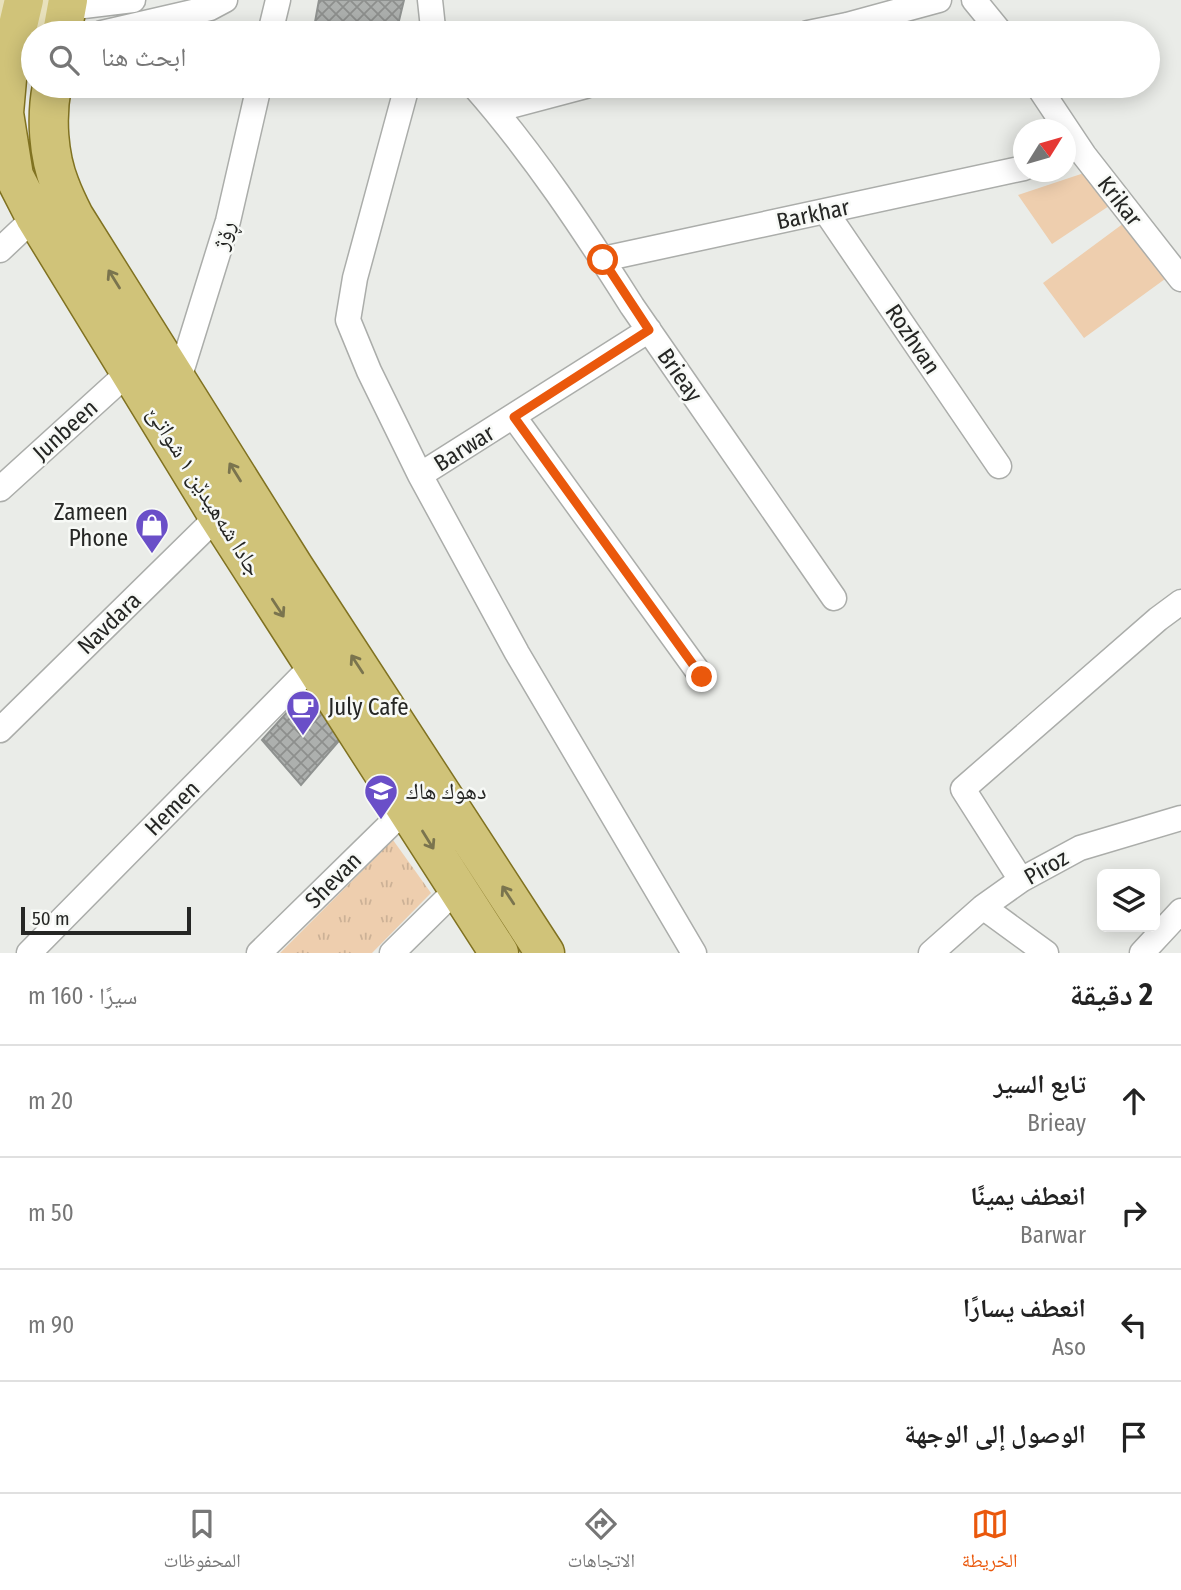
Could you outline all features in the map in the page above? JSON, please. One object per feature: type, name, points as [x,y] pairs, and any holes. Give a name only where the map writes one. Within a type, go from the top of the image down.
[{"type":"main road","points":[[15,8],[66,14]]},
{"type":"main road","name":"جادا شەهیدێن ١ شواتێ","points":[[15,8],[14,64],[4,113],[7,166],[35,217],[219,516],[499,953]]},
{"type":"main road","name":"جادا شەهیدێن ١ شواتێ","points":[[50,98],[51,153],[59,184],[74,216],[301,578],[545,953]]},
{"type":"street","points":[[66,14],[133,0]]},
{"type":"street","points":[[154,21],[210,8],[225,0]]},
{"type":"street","points":[[273,21],[278,0]]},
{"type":"street","points":[[862,21],[939,0]]},
{"type":"street","points":[[974,0],[991,21]]},
{"type":"street","points":[[430,1],[430,21]]},
{"type":"street","name":"ڕۆژ","points":[[178,382],[228,221],[256,98]]},
{"type":"street","points":[[404,98],[355,278],[348,320],[369,371],[420,475],[517,653],[694,953]]},
{"type":"street","name":"Brieay","points":[[484,98],[531,157],[835,598]]},
{"type":"street","points":[[495,110],[540,98]]},
{"type":"street","name":"Krikar","points":[[1044,98],[1055,119]]},
{"type":"street","name":"Krikar","points":[[1076,158],[1181,279]]},
{"type":"street","name":"Barkhar","points":[[603,260],[1013,170]]},
{"type":"street","name":"Rozhvan","points":[[826,212],[999,466]]},
{"type":"street","points":[[0,250],[35,217]]},
{"type":"street","name":"Barwar","points":[[420,475],[649,330]]},
{"type":"street","name":"Junbeen","points":[[0,489],[131,371]]},
{"type":"street","points":[[514,417],[702,677]]},
{"type":"street","name":"Navdara","points":[[0,730],[219,516]]},
{"type":"street","points":[[1021,880],[963,789],[1181,602]]},
{"type":"street","name":"Hemen","points":[[29,953],[314,664]]},
{"type":"street","name":"Shevan","points":[[259,953],[407,808]]},
{"type":"street","name":"Piroz","points":[[927,952],[1021,880],[1080,848],[1181,818]]},
{"type":"street","points":[[392,953],[458,888]]},
{"type":"street","points":[[983,907],[1046,953]]},
{"type":"street","points":[[1142,953],[1181,911]]},
{"type":"green space","points":[[1087,172],[1112,204],[1052,244],[1018,195],[1057,182],[1076,182],[1076,176]]},
{"type":"green space","points":[[1124,223],[1165,279],[1084,338],[1043,283]]},
{"type":"green space","points":[[393,840],[431,893],[372,953],[280,953]]},
{"type":"building","points":[[319,0],[404,0],[399,21],[315,21]]},
{"type":"building","name":"July Cafe","points":[[307,690],[344,735],[301,785],[262,740]]},
{"type":"place","name":"Zameen Phone","points":[[152,555]]},
{"type":"place","name":"July Cafe","points":[[303,737]]},
{"type":"place","name":"دهوك هاك","points":[[381,821]]},
{"type":"route","points":[[603,260],[649,330],[514,417],[702,677]]}]
